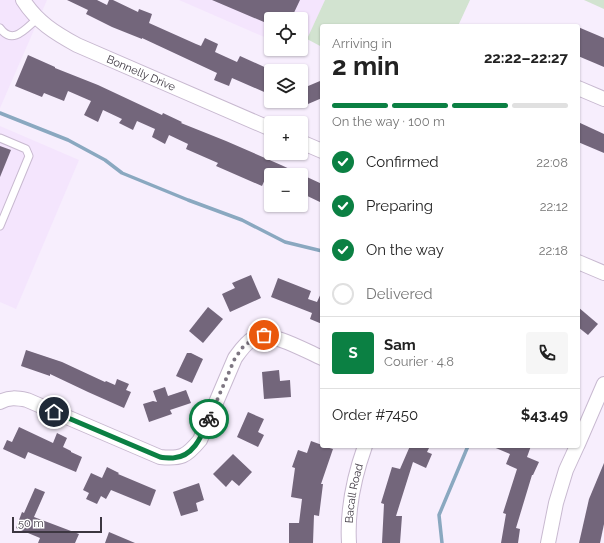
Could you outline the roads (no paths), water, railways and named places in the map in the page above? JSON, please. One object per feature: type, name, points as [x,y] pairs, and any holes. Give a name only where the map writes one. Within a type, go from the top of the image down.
[{"type":"street","name":"Bonnelly Drive","points":[[23,0],[29,10],[47,28],[77,45],[264,126]]},
{"type":"street","points":[[580,89],[604,99]]},
{"type":"street","points":[[308,145],[320,150]]},
{"type":"street","points":[[580,263],[604,273]]},
{"type":"street","points":[[2,401],[16,397],[27,400],[160,457],[174,458],[184,456],[192,450],[200,440],[235,358],[243,347],[255,338],[264,335],[277,338],[320,357]]},
{"type":"street","points":[[580,440],[604,384]]},
{"type":"street","name":"Bacall Road","points":[[349,543],[349,511],[359,462],[364,448]]},
{"type":"street","points":[[548,543],[556,503],[566,470],[577,448]]},
{"type":"lane","points":[[0,28],[3,33],[12,37],[18,35],[37,19]]},
{"type":"lane","points":[[0,138],[26,149],[29,156],[0,226]]},
{"type":"waterway","points":[[0,113],[68,140],[105,160],[122,173],[242,220],[285,242],[320,251]]},
{"type":"waterway","points":[[442,543],[439,515],[467,448]]}]
